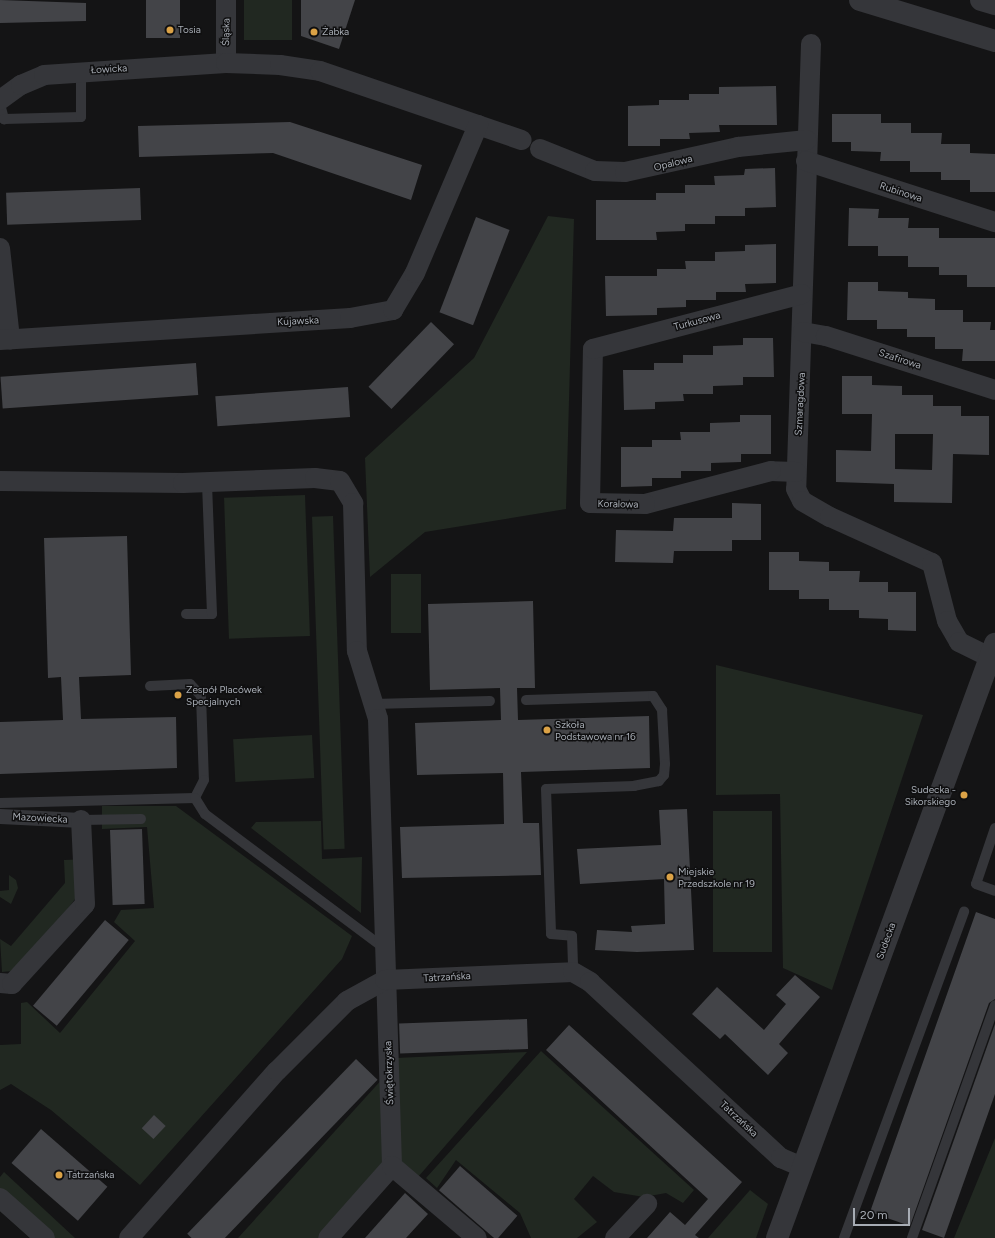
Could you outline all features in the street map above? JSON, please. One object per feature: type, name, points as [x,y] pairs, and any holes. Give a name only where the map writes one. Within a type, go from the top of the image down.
[{"type":"street","name":"Śląska","points":[[226,0],[226,63]]},
{"type":"street","points":[[860,0],[995,41]]},
{"type":"street","points":[[981,0],[995,4]]},
{"type":"street","name":"Szmaragdowa","points":[[811,44],[802,294],[803,332],[796,489],[802,501],[932,563],[947,621],[959,642],[993,653]]},
{"type":"street","name":"Łowicka","points":[[0,100],[21,85],[44,75],[81,71],[226,63],[280,65],[320,71],[478,125]]},
{"type":"street","points":[[478,125],[521,140]]},
{"type":"street","name":"Kujawska","points":[[5,339],[350,318],[393,310],[415,273],[478,125]]},
{"type":"street","name":"Opalowa","points":[[540,149],[596,171],[625,172],[738,147],[807,140]]},
{"type":"street","name":"Rubinowa","points":[[806,161],[995,222]]},
{"type":"street","points":[[0,248],[5,339]]},
{"type":"street","name":"Turkusowa","points":[[593,349],[802,294]]},
{"type":"street","name":"Szafirowa","points":[[803,332],[826,336],[995,390]]},
{"type":"street","name":"Koralowa","points":[[593,349],[590,503],[645,504],[771,471],[796,472]]},
{"type":"street","name":"Świętokrzyska","points":[[206,482],[316,478],[340,481],[353,503],[357,651],[378,719],[392,1166]]},
{"type":"street","points":[[0,481],[206,482]]},
{"type":"street","name":"Sudecka","points":[[777,1238],[993,653]]},
{"type":"street","name":"Mazowiecka","points":[[0,816],[81,820]]},
{"type":"street","points":[[0,984],[12,984],[85,904],[81,820]]},
{"type":"street","name":"Tatrzańska","points":[[129,1238],[277,1071],[347,1000],[385,980],[573,972],[590,982],[781,1158],[802,1167]]},
{"type":"street","points":[[328,1238],[392,1166],[477,1238]]},
{"type":"street","points":[[0,1198],[45,1238]]},
{"type":"street","points":[[615,1238],[647,1204]]},
{"type":"lane","points":[[0,104],[4,119],[81,117],[81,71]]},
{"type":"lane","points":[[186,614],[212,614],[206,482]]},
{"type":"lane","points":[[150,686],[190,684],[201,696],[204,780],[195,798]]},
{"type":"lane","points":[[526,700],[653,696],[662,710],[664,775],[659,781],[634,786],[546,790],[551,934],[572,936],[573,972]]},
{"type":"lane","points":[[373,704],[490,701]]},
{"type":"lane","points":[[0,803],[195,798]]},
{"type":"lane","points":[[195,798],[205,814],[384,948]]},
{"type":"lane","points":[[81,820],[141,819]]},
{"type":"lane","points":[[995,828],[976,884],[995,891]]},
{"type":"lane","points":[[844,1238],[964,912]]},
{"type":"lane","points":[[912,1238],[995,1005]]},
{"type":"shaded area","points":[[244,0],[292,0],[292,40],[244,40]]},
{"type":"shaded area","points":[[548,216],[574,219],[566,509],[425,532],[370,577],[365,458],[474,358]]},
{"type":"shaded area","points":[[305,495],[310,636],[229,639],[224,498]]},
{"type":"shaded area","points":[[333,516],[345,849],[324,850],[312,517]]},
{"type":"shaded area","points":[[391,574],[421,574],[421,633],[391,633]]},
{"type":"shaded area","points":[[716,665],[923,715],[832,990],[783,968],[780,794],[716,795]]},
{"type":"shaded area","points":[[312,735],[314,778],[235,782],[233,739]]},
{"type":"shaded area","points":[[102,806],[176,806],[352,936],[342,959],[140,1185],[51,1110],[11,1084],[0,1090],[0,1045],[21,1044],[21,1003],[27,1002],[60,1033],[135,941],[114,922],[121,910],[154,908],[147,827],[102,829]]},
{"type":"shaded area","points":[[713,811],[772,811],[772,952],[713,952]]},
{"type":"shaded area","points":[[321,821],[322,859],[362,857],[361,913],[251,828],[256,822]]},
{"type":"shaded area","points":[[90,859],[89,880],[23,970],[2,972],[0,939],[11,946],[65,883],[64,860]]},
{"type":"shaded area","points":[[9,875],[16,880],[18,888],[11,904],[0,897],[0,891],[9,890]]},
{"type":"shaded area","points":[[541,1051],[694,1190],[683,1203],[666,1193],[644,1197],[614,1192],[593,1176],[574,1199],[597,1222],[577,1238],[531,1238],[520,1213],[456,1160],[437,1188],[426,1178]]},
{"type":"shaded area","points":[[527,1052],[418,1177],[401,1162],[396,1058]]},
{"type":"shaded area","points":[[385,1076],[387,1166],[322,1238],[238,1238]]},
{"type":"shaded area","points":[[995,1138],[995,1238],[954,1238]]},
{"type":"shaded area","points":[[4,1172],[75,1238],[30,1238],[0,1211],[0,1177]]},
{"type":"shaded area","points":[[750,1190],[768,1204],[756,1238],[708,1238]]},
{"type":"building","points":[[0,0],[86,3],[86,21],[0,23]]},
{"type":"building","points":[[146,0],[180,0],[180,38],[146,38]]},
{"type":"building","points":[[301,0],[355,0],[339,49],[301,36]]},
{"type":"building","points":[[776,86],[777,125],[719,125],[720,132],[689,133],[690,139],[660,139],[660,146],[628,146],[628,106],[659,105],[659,100],[689,100],[689,94],[719,94],[719,87]]},
{"type":"building","points":[[832,114],[881,114],[881,123],[911,123],[911,133],[942,133],[941,144],[970,144],[970,153],[995,154],[995,192],[970,192],[970,180],[941,180],[941,172],[910,172],[910,161],[880,161],[881,152],[851,151],[851,142],[832,142]]},
{"type":"building","points":[[290,122],[422,165],[411,200],[273,153],[139,157],[138,126]]},
{"type":"building","points":[[775,168],[776,207],[745,208],[745,216],[715,216],[715,224],[685,224],[685,231],[656,232],[657,240],[596,240],[596,200],[656,200],[656,193],[685,193],[685,185],[715,185],[714,176],[744,175],[745,169]]},
{"type":"building","points":[[140,188],[141,220],[7,225],[6,193]]},
{"type":"building","points":[[849,208],[879,209],[878,218],[909,218],[908,228],[939,228],[939,238],[995,238],[995,287],[967,287],[967,275],[939,275],[939,267],[908,267],[908,256],[878,256],[878,246],[848,246]]},
{"type":"building","points":[[476,217],[510,230],[473,325],[439,312]]},
{"type":"building","points":[[776,244],[776,283],[745,284],[746,292],[716,292],[716,300],[686,300],[686,307],[657,308],[657,315],[606,316],[605,276],[657,276],[657,269],[686,269],[685,261],[715,261],[715,252],[745,251],[745,245]]},
{"type":"building","points":[[848,282],[878,282],[878,291],[908,292],[908,298],[935,299],[935,310],[963,310],[963,322],[991,322],[990,330],[995,330],[995,361],[962,361],[963,349],[935,349],[935,337],[907,337],[907,329],[877,329],[877,320],[847,320]]},
{"type":"building","points":[[431,322],[454,344],[391,409],[368,387]]},
{"type":"building","points":[[743,338],[773,338],[774,377],[743,377],[743,385],[713,386],[713,394],[683,394],[684,401],[655,402],[655,409],[624,410],[623,370],[654,370],[654,363],[683,363],[683,355],[713,355],[713,346],[743,345]]},
{"type":"building","points":[[196,363],[198,395],[3,409],[0,377]]},
{"type":"building","points":[[842,376],[872,376],[872,385],[902,386],[902,395],[933,395],[933,406],[961,406],[961,416],[989,416],[989,455],[953,454],[952,503],[894,502],[894,484],[836,482],[836,450],[871,451],[872,414],[842,414]],"holes":[[[895,434],[933,434],[932,470],[895,469]]]},
{"type":"building","points":[[348,387],[350,417],[217,426],[215,396]]},
{"type":"building","points":[[740,415],[771,415],[771,454],[741,454],[741,462],[711,463],[711,471],[681,471],[681,478],[652,478],[652,486],[621,487],[621,447],[652,447],[652,440],[681,440],[680,432],[710,432],[710,423],[740,422]]},
{"type":"building","points":[[732,503],[761,504],[761,540],[732,540],[732,551],[674,551],[673,563],[615,562],[616,530],[673,531],[674,518],[732,518]]},
{"type":"building","points":[[127,536],[131,675],[79,677],[81,719],[176,717],[177,768],[0,774],[0,722],[63,720],[61,677],[48,678],[44,538]]},
{"type":"building","points":[[769,552],[799,552],[799,561],[829,562],[829,571],[860,571],[859,582],[888,582],[888,592],[916,592],[916,631],[888,630],[888,619],[859,618],[859,610],[829,610],[829,599],[799,599],[799,590],[769,590]]},
{"type":"building","points":[[533,601],[535,688],[517,688],[518,720],[649,716],[650,768],[521,772],[523,823],[539,823],[541,875],[402,878],[400,827],[504,824],[503,773],[417,775],[415,723],[501,720],[500,688],[430,690],[428,604]]},
{"type":"building","points":[[687,809],[694,950],[637,952],[595,950],[597,930],[632,932],[631,926],[665,924],[664,879],[580,884],[577,849],[661,845],[659,810]]},
{"type":"building","points":[[142,829],[145,904],[113,905],[110,830]]},
{"type":"building","points":[[976,912],[995,919],[995,999],[989,1003],[910,1226],[870,1212]]},
{"type":"building","points":[[105,920],[129,940],[57,1026],[33,1006]]},
{"type":"building","points":[[795,975],[820,997],[779,1044],[788,1053],[768,1075],[725,1034],[720,1039],[692,1014],[717,987],[764,1030],[786,1004],[776,995]]},
{"type":"building","points":[[527,1019],[528,1049],[400,1053],[399,1023]]},
{"type":"building","points":[[995,1024],[995,1094],[944,1238],[922,1230]]},
{"type":"building","points":[[569,1025],[742,1182],[695,1235],[699,1238],[647,1238],[670,1212],[685,1225],[708,1199],[546,1050]]},
{"type":"building","points":[[356,1059],[378,1080],[225,1238],[192,1238],[187,1234]]},
{"type":"building","points":[[154,1115],[166,1126],[153,1139],[142,1128]]},
{"type":"building","name":"Tatrzańska","points":[[41,1129],[107,1187],[78,1221],[11,1163]]},
{"type":"building","points":[[460,1166],[517,1216],[498,1238],[494,1238],[439,1190]]},
{"type":"building","points":[[405,1193],[428,1214],[406,1238],[365,1238]]},
{"type":"place","name":"Tosia","points":[[170,30]]},
{"type":"place","name":"Żabka","points":[[314,32]]},
{"type":"place","name":"Zespół Placówek Specjalnych","points":[[178,695]]},
{"type":"place","name":"Szkoła Podstawowa nr 16","points":[[547,730]]},
{"type":"place","name":"Sudecka - Sikorskiego","points":[[964,795]]},
{"type":"place","name":"Miejskie Przedszkole nr 19","points":[[670,877]]},
{"type":"place","name":"Tatrzańska","points":[[59,1175]]}]
